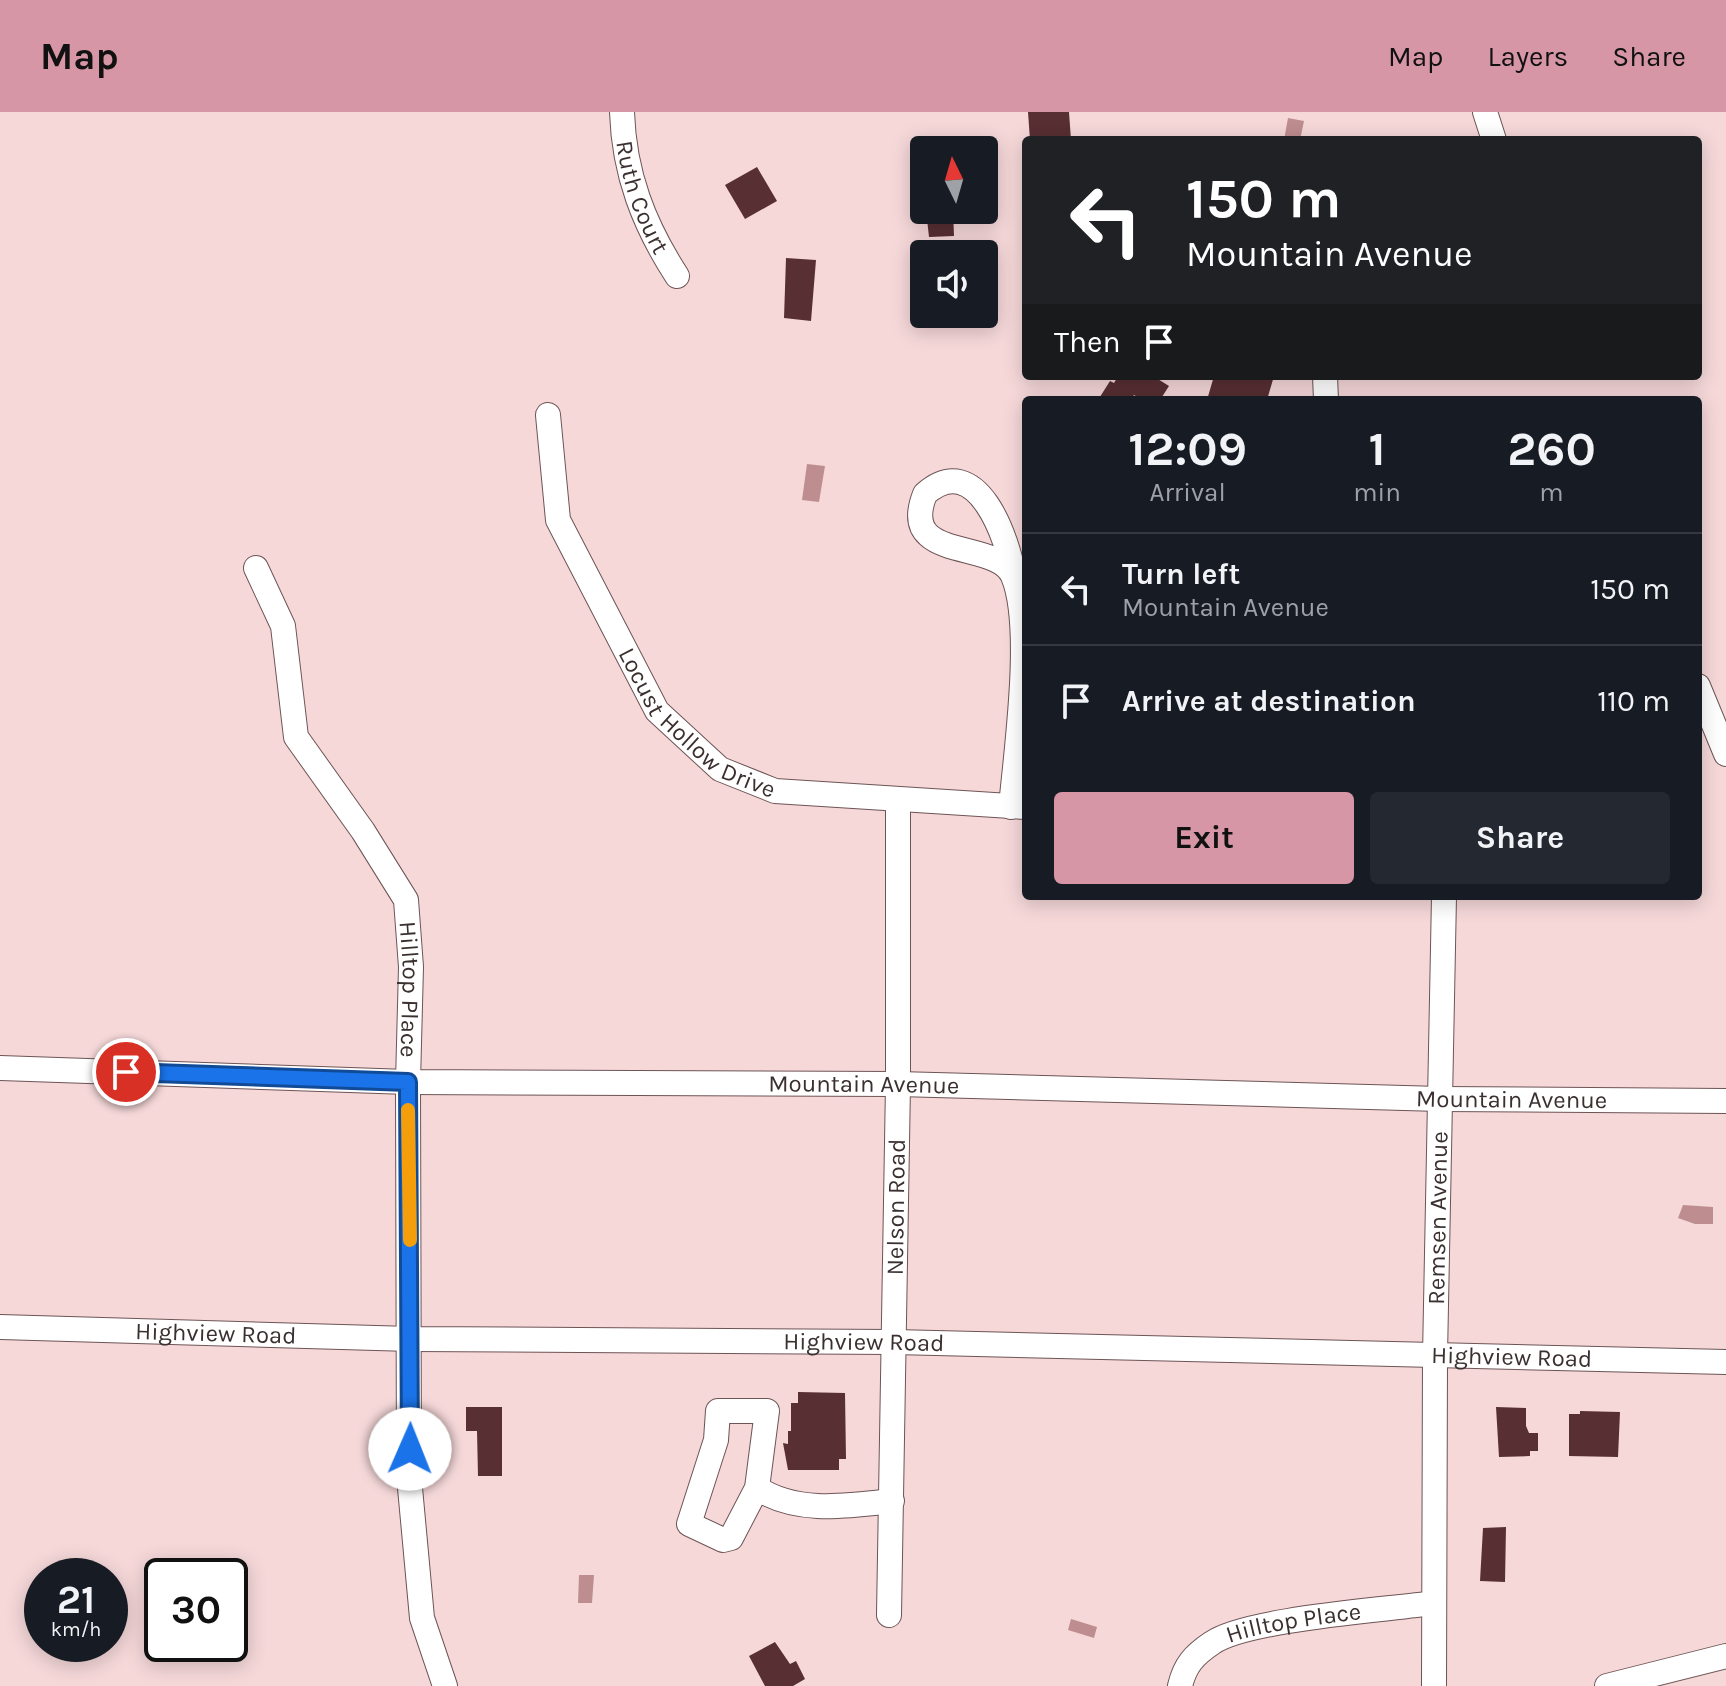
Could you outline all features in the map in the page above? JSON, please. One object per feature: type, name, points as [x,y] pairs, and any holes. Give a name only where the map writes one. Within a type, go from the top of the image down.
[{"type":"street","name":"Ruth Court","points":[[622,112],[635,195],[652,238],[677,276]]},
{"type":"street","points":[[1485,112],[1493,136]]},
{"type":"street","name":"Locust Hollow Drive","points":[[548,415],[558,520],[657,711],[720,769],[775,791],[1018,807]]},
{"type":"street","name":"Hilltop Place","points":[[256,568],[283,626],[296,737],[363,831],[406,900],[411,967],[408,1082],[409,1477],[422,1618],[445,1686]]},
{"type":"street","points":[[1014,577],[1021,615],[1018,807]]},
{"type":"street","points":[[1702,696],[1726,754]]},
{"type":"street","name":"Nelson Road","points":[[889,1615],[898,1084],[898,801]]},
{"type":"street","name":"Remsen Avenue","points":[[1434,1686],[1435,1356],[1444,900]]},
{"type":"street","name":"Mountain Avenue","points":[[0,1068],[408,1082],[898,1084],[1440,1099],[1726,1101]]},
{"type":"street","name":"Highview Road","points":[[0,1327],[411,1339],[894,1342],[1726,1362]]},
{"type":"street","points":[[718,1411],[767,1411],[757,1488],[731,1538],[723,1540],[689,1524],[716,1440],[718,1411]]},
{"type":"street","points":[[757,1488],[785,1504],[850,1505],[892,1501]]},
{"type":"street","name":"Hilltop Place","points":[[1180,1686],[1185,1664],[1214,1641],[1250,1628],[1433,1603]]},
{"type":"street","points":[[1607,1686],[1642,1681],[1726,1656]]},
{"type":"shaded area","points":[[1288,118],[1304,121],[1301,136],[1285,136]]},
{"type":"shaded area","points":[[807,464],[825,466],[819,502],[802,500]]},
{"type":"shaded area","points":[[1683,1205],[1713,1207],[1713,1224],[1695,1224],[1678,1218]]},
{"type":"shaded area","points":[[579,1575],[594,1575],[592,1603],[578,1603]]},
{"type":"shaded area","points":[[1071,1619],[1097,1627],[1094,1638],[1068,1630]]},
{"type":"building","points":[[1028,112],[1069,112],[1071,136],[1030,136]]},
{"type":"building","points":[[757,167],[777,201],[745,219],[725,185]]},
{"type":"building","points":[[928,224],[954,224],[954,236],[929,237]]},
{"type":"building","points":[[786,258],[816,260],[811,321],[784,318]]},
{"type":"building","points":[[1116,380],[1159,380],[1169,386],[1163,396],[1101,396],[1110,381],[1114,383]]},
{"type":"building","points":[[1213,380],[1273,380],[1268,396],[1208,396]]},
{"type":"building","points":[[798,1392],[845,1393],[846,1459],[839,1459],[839,1470],[788,1470],[783,1443],[788,1444],[791,1403],[798,1403]]},
{"type":"building","points":[[466,1407],[502,1407],[502,1476],[478,1476],[477,1431],[466,1431]]},
{"type":"building","points":[[1496,1407],[1526,1408],[1529,1433],[1538,1433],[1538,1451],[1530,1451],[1530,1456],[1499,1457]]},
{"type":"building","points":[[1580,1411],[1620,1412],[1618,1457],[1569,1456],[1569,1414],[1580,1414]]},
{"type":"building","points":[[1506,1527],[1505,1582],[1480,1581],[1483,1528]]},
{"type":"building","points":[[775,1642],[790,1664],[796,1661],[805,1679],[793,1686],[765,1686],[749,1656]]},
{"type":"slow traffic","points":[[408,1110],[410,1240]]},
{"type":"route","points":[[126,1072],[408,1082],[410,1449]]}]
